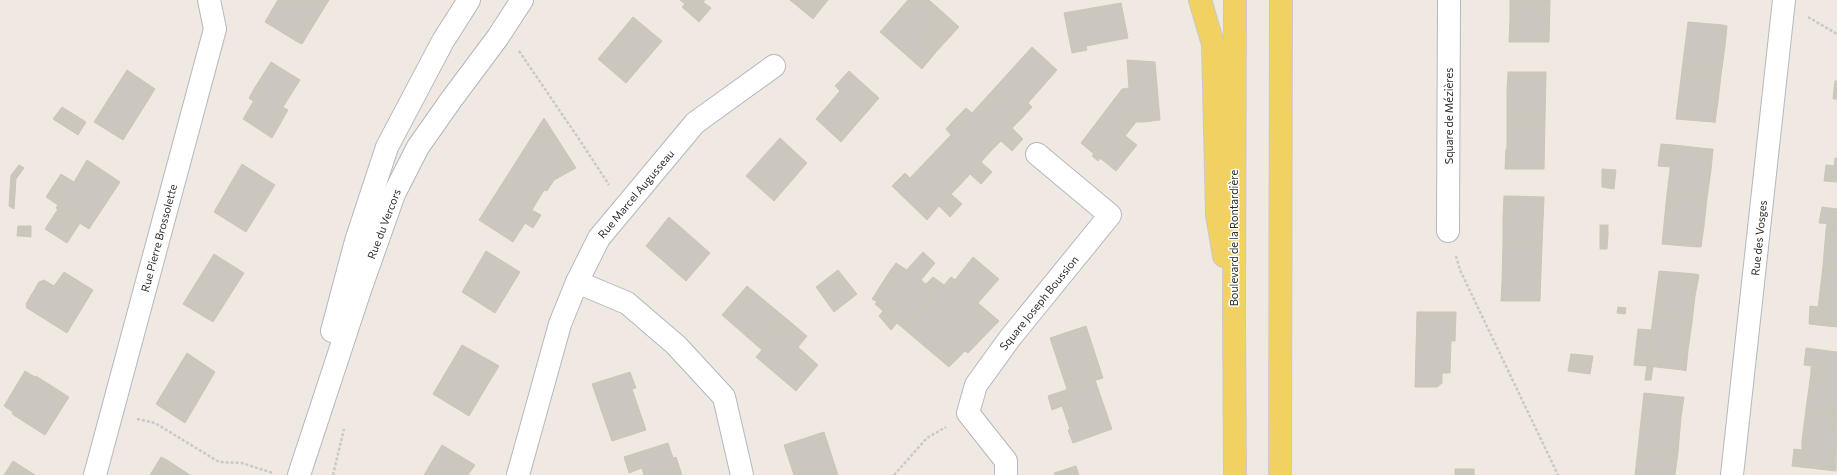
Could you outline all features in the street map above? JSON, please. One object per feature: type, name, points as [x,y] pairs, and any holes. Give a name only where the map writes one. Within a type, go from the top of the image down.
[{"type":"main road","points":[[1200,0],[1213,44],[1217,216],[1234,314]]},
{"type":"main road","name":"Boulevard de la Rontardière","points":[[1235,0],[1234,314],[1236,475]]},
{"type":"main road","points":[[1280,475],[1281,0]]},
{"type":"street","name":"Rue Pierre Brossolette","points":[[95,475],[215,29],[209,0]]},
{"type":"street","name":"Rue du Vercors","points":[[299,475],[319,382],[354,249],[387,148],[443,41],[469,0]]},
{"type":"street","name":"Rue du Vercors","points":[[299,475],[360,290],[394,194],[418,147],[498,37],[522,0]]},
{"type":"street","name":"Square de Mézières","points":[[1448,231],[1449,0]]},
{"type":"street","name":"Rue des Vosges","points":[[1732,475],[1781,1]]},
{"type":"street","name":"Rue Marcel Augusseau","points":[[518,475],[560,324],[577,282],[599,238],[695,123],[774,66]]},
{"type":"street","name":"Square Joseph Boussion","points":[[968,414],[976,385],[1010,338],[1110,215],[1037,154]]},
{"type":"street","points":[[577,282],[627,303],[676,345],[724,397],[742,475]]},
{"type":"street","points":[[968,414],[1006,461],[1006,475]]},
{"type":"path","points":[[516,46],[581,142],[623,208]]},
{"type":"path","points":[[1448,231],[1460,270],[1558,475]]},
{"type":"path","points":[[111,412],[155,423],[219,462],[242,463],[274,473]]},
{"type":"path","points":[[894,475],[927,438],[968,414]]},
{"type":"path","points":[[333,475],[345,425]]},
{"type":"building","points":[[278,0],[285,0],[281,7],[276,3]]},
{"type":"building","points":[[285,0],[329,0],[313,26],[307,23],[296,41],[265,22],[276,3],[281,7]]},
{"type":"building","points":[[680,0],[705,0],[703,2],[711,8],[699,22],[682,7],[685,4]]},
{"type":"building","points":[[790,0],[828,0],[813,19]]},
{"type":"building","points":[[908,0],[929,0],[947,16],[924,41],[936,52],[922,69],[880,32]]},
{"type":"building","points":[[1510,0],[1550,0],[1549,42],[1512,42]]},
{"type":"building","points":[[1121,3],[1128,38],[1086,46],[1087,50],[1072,53],[1064,13]]},
{"type":"building","points":[[947,16],[959,27],[936,52],[924,41]]},
{"type":"building","points":[[633,17],[662,41],[626,83],[598,59]]},
{"type":"building","points":[[1510,20],[1512,20],[1512,42],[1509,42]]},
{"type":"building","points":[[1688,22],[1723,25],[1721,46],[1725,46],[1721,75],[1682,70]]},
{"type":"building","points":[[307,23],[313,26],[302,44],[296,41]]},
{"type":"building","points":[[1723,25],[1727,26],[1725,46],[1721,46]]},
{"type":"building","points":[[1032,47],[1057,70],[1028,103],[1032,107],[1022,118],[992,91]]},
{"type":"building","points":[[1127,60],[1155,62],[1160,120],[1143,122],[1142,114],[1132,115],[1119,131],[1137,145],[1116,171],[1100,158],[1102,156],[1096,152],[1094,154],[1081,143],[1122,89],[1129,88]]},
{"type":"building","points":[[271,62],[300,80],[283,107],[288,110],[272,138],[243,119],[259,92],[254,89]]},
{"type":"building","points":[[127,70],[155,89],[123,140],[94,122]]},
{"type":"building","points":[[1682,70],[1721,75],[1718,101],[1715,101],[1713,122],[1676,119]]},
{"type":"building","points":[[849,71],[879,98],[841,142],[816,119],[840,91],[835,86]]},
{"type":"building","points":[[1508,72],[1511,72],[1510,90],[1507,91]]},
{"type":"building","points":[[1511,72],[1546,72],[1545,120],[1507,120],[1507,91],[1510,90]]},
{"type":"building","points":[[1835,81],[1837,81],[1837,99],[1833,99]]},
{"type":"building","points":[[254,89],[259,92],[253,101],[249,98]]},
{"type":"building","points":[[992,91],[1022,118],[1012,128],[1023,139],[1012,151],[1001,141],[991,151],[956,118],[966,108],[972,113]]},
{"type":"building","points":[[1715,101],[1718,101],[1715,123],[1713,122]]},
{"type":"building","points":[[62,107],[86,122],[78,135],[53,119]]},
{"type":"building","points":[[1142,114],[1143,122],[1136,122],[1125,136],[1119,131],[1132,115]]},
{"type":"building","points":[[544,118],[576,168],[554,180],[547,191],[544,190],[532,210],[541,215],[533,228],[525,223],[513,242],[479,220]]},
{"type":"building","points":[[956,118],[991,151],[981,162],[992,172],[981,184],[970,174],[960,185],[931,156],[951,135],[946,129]]},
{"type":"building","points":[[1507,120],[1545,120],[1544,169],[1507,169]]},
{"type":"building","points":[[780,138],[807,163],[774,201],[746,176]]},
{"type":"building","points":[[1661,144],[1673,145],[1671,167],[1658,166]]},
{"type":"building","points":[[1673,145],[1710,149],[1708,169],[1711,170],[1707,198],[1667,194]]},
{"type":"building","points":[[1506,149],[1508,149],[1507,169],[1505,169]]},
{"type":"building","points":[[1710,149],[1713,149],[1711,170],[1708,169]]},
{"type":"building","points":[[1096,152],[1102,156],[1098,161],[1092,156]]},
{"type":"building","points":[[931,156],[960,185],[951,194],[962,204],[950,217],[939,206],[927,220],[892,186],[905,173],[910,178]]},
{"type":"building","points":[[1835,158],[1837,158],[1837,166],[1834,166]]},
{"type":"building","points":[[87,160],[120,182],[89,229],[56,208],[58,205],[46,197],[61,174],[74,182]]},
{"type":"building","points":[[242,164],[275,185],[246,232],[214,212]]},
{"type":"building","points":[[19,165],[24,168],[16,179],[14,209],[9,206],[11,175]]},
{"type":"building","points":[[1826,165],[1837,166],[1837,182],[1824,181]]},
{"type":"building","points":[[1602,169],[1616,170],[1614,189],[1602,187]]},
{"type":"building","points":[[1667,194],[1707,198],[1704,226],[1700,224],[1698,247],[1662,244]]},
{"type":"building","points":[[1504,196],[1507,196],[1506,218],[1503,218]]},
{"type":"building","points":[[1507,196],[1544,197],[1542,245],[1503,243],[1503,218],[1506,218]]},
{"type":"building","points":[[1822,207],[1837,209],[1837,267],[1823,266],[1826,230],[1834,231],[1836,224],[1819,223]]},
{"type":"building","points":[[58,209],[80,223],[67,243],[45,229]]},
{"type":"building","points":[[669,217],[710,253],[686,281],[646,246]]},
{"type":"building","points":[[1700,224],[1704,226],[1701,247],[1698,247]]},
{"type":"building","points":[[1827,224],[1836,224],[1834,231],[1826,230]]},
{"type":"building","points":[[1600,225],[1608,225],[1608,234],[1600,234]]},
{"type":"building","points":[[18,226],[21,226],[21,236],[17,236]]},
{"type":"building","points":[[21,226],[31,226],[31,237],[21,236]]},
{"type":"building","points":[[1600,234],[1608,234],[1607,249],[1600,249]]},
{"type":"building","points":[[1503,243],[1542,245],[1540,301],[1503,301]]},
{"type":"building","points":[[486,251],[520,272],[495,313],[462,292]]},
{"type":"building","points":[[923,252],[935,263],[921,280],[936,293],[904,329],[875,304],[877,302],[872,299],[890,271],[900,277]]},
{"type":"building","points":[[214,254],[244,273],[213,322],[183,304]]},
{"type":"building","points":[[973,257],[999,279],[978,303],[999,321],[968,353],[965,351],[949,367],[904,329],[936,293],[926,284],[933,277],[944,285],[951,277],[955,280]]},
{"type":"building","points":[[896,263],[907,270],[900,277],[890,271]]},
{"type":"building","points":[[1823,266],[1837,267],[1837,327],[1809,324],[1810,306],[1825,308],[1827,300],[1819,300]]},
{"type":"building","points":[[838,270],[857,294],[834,312],[816,287]]},
{"type":"building","points":[[1659,271],[1695,274],[1692,296],[1695,296],[1692,322],[1653,318]]},
{"type":"building","points":[[64,272],[93,290],[67,333],[27,308],[26,304],[39,282],[44,280],[54,286]]},
{"type":"building","points":[[1695,274],[1699,275],[1695,296],[1692,296]]},
{"type":"building","points":[[1502,281],[1504,281],[1503,301],[1501,301]]},
{"type":"building","points":[[747,286],[788,320],[762,350],[722,315]]},
{"type":"building","points":[[1819,300],[1827,300],[1825,308],[1818,307]]},
{"type":"building","points":[[1618,307],[1626,308],[1625,314],[1617,313]]},
{"type":"building","points":[[883,311],[897,323],[891,330],[879,316]]},
{"type":"building","points":[[1417,312],[1456,312],[1455,341],[1451,341],[1450,373],[1442,373],[1442,383],[1437,387],[1415,387]]},
{"type":"building","points":[[1653,318],[1692,322],[1688,350],[1686,349],[1683,370],[1647,366]]},
{"type":"building","points":[[788,320],[807,336],[798,347],[818,365],[796,391],[756,357]]},
{"type":"building","points":[[1086,326],[1103,378],[1067,389],[1050,338]]},
{"type":"building","points":[[1638,329],[1652,330],[1647,366],[1634,365]]},
{"type":"building","points":[[462,345],[494,363],[480,386],[485,389],[469,416],[433,394]]},
{"type":"building","points":[[1806,348],[1837,352],[1837,412],[1806,409],[1811,373],[1818,374],[1819,367],[1804,365]]},
{"type":"building","points":[[1686,349],[1688,350],[1686,371],[1683,370]]},
{"type":"building","points":[[187,353],[215,372],[185,423],[156,404]]},
{"type":"building","points":[[1571,354],[1593,356],[1590,374],[1568,371]]},
{"type":"building","points":[[494,363],[499,366],[485,389],[480,386]]},
{"type":"building","points":[[1647,366],[1653,367],[1651,380],[1645,380]]},
{"type":"building","points":[[1811,367],[1819,367],[1818,374],[1811,373]]},
{"type":"building","points":[[25,371],[35,377],[36,376],[69,397],[45,435],[12,414],[13,412],[4,406]]},
{"type":"building","points":[[630,372],[636,388],[632,389],[646,430],[612,441],[592,384]]},
{"type":"building","points":[[1095,380],[1112,429],[1073,443],[1062,406],[1052,410],[1048,396]]},
{"type":"building","points":[[1644,393],[1681,397],[1678,452],[1638,448]]},
{"type":"building","points":[[1681,397],[1684,397],[1681,417],[1679,417]]},
{"type":"building","points":[[1806,409],[1837,412],[1836,471],[1792,466],[1794,449],[1809,451],[1809,442],[1802,441]]},
{"type":"building","points":[[824,432],[838,475],[794,475],[784,445]]},
{"type":"building","points":[[1802,441],[1809,442],[1809,451],[1802,450]]},
{"type":"building","points":[[668,443],[673,458],[676,457],[682,475],[644,475],[642,468],[629,473],[624,457]]},
{"type":"building","points":[[442,445],[475,465],[468,475],[424,475]]},
{"type":"building","points":[[1638,448],[1678,452],[1675,475],[1635,475]]},
{"type":"building","points":[[161,457],[167,460],[156,475],[150,475]]},
{"type":"building","points":[[167,460],[190,475],[156,475]]},
{"type":"building","points":[[13,461],[35,475],[4,475]]},
{"type":"building","points":[[1076,466],[1079,475],[1055,475],[1054,473]]},
{"type":"building","points":[[1455,469],[1474,469],[1474,475],[1455,475]]}]
